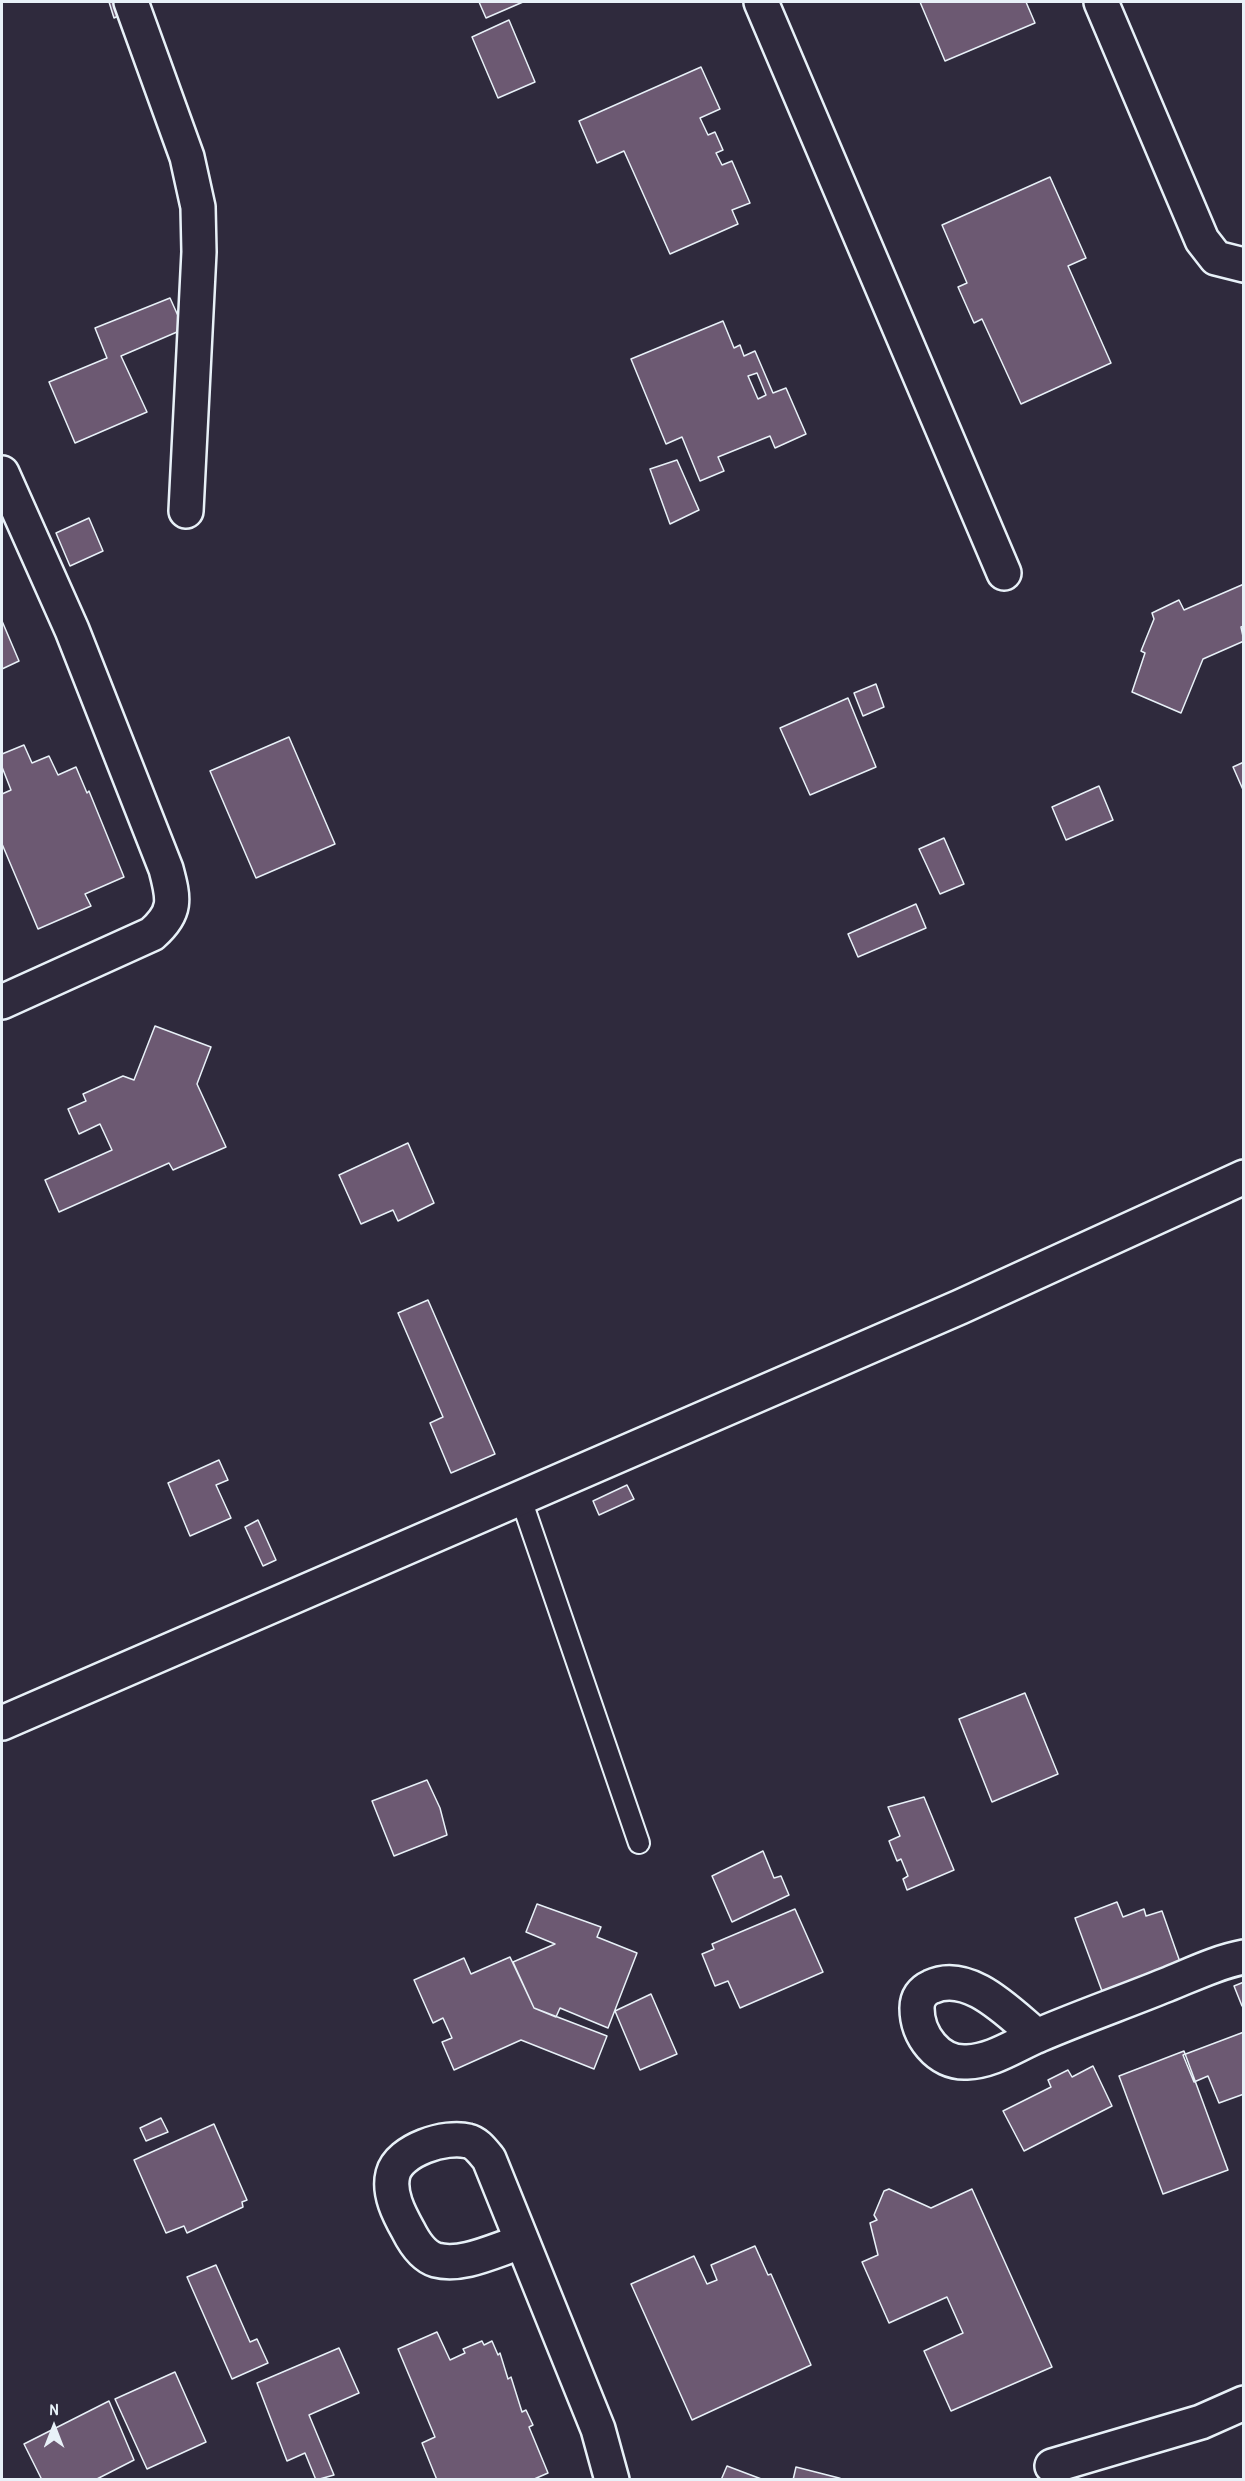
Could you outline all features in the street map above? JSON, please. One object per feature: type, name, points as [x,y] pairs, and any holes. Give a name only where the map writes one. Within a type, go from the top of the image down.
[{"type":"street","points":[[131,2],[187,158],[198,207],[199,252],[186,511]]},
{"type":"street","points":[[761,2],[1004,573]]},
{"type":"street","points":[[1101,2],[1202,240],[1216,258],[1244,265]]},
{"type":"street","points":[[2,473],[72,630],[166,869],[174,897],[166,922],[152,934],[2,1002]]},
{"type":"street","points":[[2,1723],[960,1307],[1244,1177]]},
{"type":"street","points":[[1037,2036],[1244,1957]]},
{"type":"street","points":[[521,2242],[598,2429],[612,2480]]},
{"type":"street","points":[[1052,2466],[1201,2422],[1244,2403]]},
{"type":"lane","points":[[521,1499],[639,1843]]},
{"type":"building","points":[[109,2],[148,2],[114,18]]},
{"type":"building","points":[[479,2],[523,2],[486,18]]},
{"type":"building","points":[[920,2],[1026,2],[1035,23],[945,61]]},
{"type":"building","points":[[509,20],[535,82],[498,98],[472,37]]},
{"type":"building","points":[[701,67],[720,109],[700,118],[708,135],[715,132],[723,150],[716,153],[722,165],[732,161],[750,203],[732,210],[738,224],[670,254],[624,151],[597,163],[579,121]]},
{"type":"building","points":[[1050,177],[1086,258],[1068,266],[1111,363],[1021,404],[982,319],[974,323],[958,287],[967,283],[942,225]]},
{"type":"building","points":[[170,298],[184,329],[121,356],[147,412],[75,443],[49,382],[107,358],[95,328]]},
{"type":"building","points":[[723,321],[734,348],[740,345],[744,356],[755,351],[773,393],[786,388],[806,434],[775,448],[770,436],[718,457],[724,471],[700,481],[682,437],[666,444],[631,359]],"holes":[[[757,373],[766,395],[758,399],[748,376]]]},
{"type":"building","points":[[677,460],[699,510],[670,524],[650,469]]},
{"type":"building","points":[[89,518],[103,551],[70,566],[56,533]]},
{"type":"building","points":[[1244,584],[1244,626],[1241,627],[1244,641],[1203,659],[1181,713],[1132,692],[1145,653],[1141,651],[1154,619],[1152,613],[1179,600],[1184,610]]},
{"type":"building","points":[[2,621],[19,661],[2,669]]},
{"type":"building","points":[[876,684],[884,707],[863,716],[854,693]]},
{"type":"building","points":[[848,698],[876,767],[810,795],[780,728]]},
{"type":"building","points":[[289,737],[335,844],[256,878],[210,771]]},
{"type":"building","points":[[24,745],[32,763],[49,756],[58,775],[76,767],[87,793],[89,791],[124,877],[85,894],[91,906],[38,929],[2,844],[2,794],[11,790],[2,767],[2,754]]},
{"type":"building","points":[[1244,762],[1244,792],[1233,767]]},
{"type":"building","points":[[1099,786],[1113,820],[1066,840],[1052,807]]},
{"type":"building","points":[[944,838],[964,884],[940,894],[919,849]]},
{"type":"building","points":[[916,904],[926,928],[858,957],[848,934]]},
{"type":"building","points":[[155,1026],[211,1047],[197,1084],[226,1147],[173,1170],[169,1163],[59,1212],[45,1180],[112,1150],[100,1124],[79,1134],[68,1109],[86,1101],[83,1094],[123,1076],[134,1080]]},
{"type":"building","points":[[408,1143],[434,1203],[398,1221],[393,1210],[361,1224],[339,1175]]},
{"type":"building","points":[[428,1300],[495,1454],[451,1473],[430,1423],[443,1417],[398,1313]]},
{"type":"building","points":[[219,1460],[228,1480],[216,1485],[231,1518],[190,1536],[168,1483]]},
{"type":"building","points":[[627,1485],[634,1499],[599,1515],[593,1501]]},
{"type":"building","points":[[258,1520],[276,1560],[263,1566],[245,1527]]},
{"type":"building","points":[[1025,1693],[1058,1774],[992,1802],[959,1719]]},
{"type":"building","points":[[427,1780],[440,1808],[447,1835],[394,1856],[372,1801]]},
{"type":"building","points":[[924,1797],[954,1870],[907,1890],[903,1879],[908,1876],[901,1859],[897,1861],[889,1841],[900,1836],[888,1807]]},
{"type":"building","points":[[763,1851],[774,1878],[781,1876],[789,1895],[732,1922],[712,1876]]},
{"type":"building","points":[[1117,1902],[1123,1917],[1144,1909],[1146,1916],[1162,1911],[1180,1962],[1102,1991],[1075,1918]]},
{"type":"building","points":[[537,1904],[601,1927],[597,1937],[637,1953],[608,2028],[560,2008],[556,2017],[534,2008],[513,1962],[555,1944],[526,1932]]},
{"type":"building","points":[[795,1909],[823,1972],[740,2008],[728,1981],[715,1986],[702,1954],[714,1949],[712,1944]]},
{"type":"building","points":[[510,1957],[534,2008],[607,2036],[594,2069],[521,2040],[454,2070],[442,2042],[452,2038],[443,2018],[433,2023],[414,1980],[464,1958],[471,1974]]},
{"type":"building","points":[[1244,1982],[1244,2005],[1242,2006],[1234,1986]]},
{"type":"building","points":[[651,1994],[677,2054],[640,2070],[615,2011]]},
{"type":"building","points":[[1244,2032],[1244,2094],[1219,2103],[1208,2076],[1194,2082],[1183,2055]]},
{"type":"building","points":[[1184,2051],[1228,2170],[1163,2194],[1119,2076]]},
{"type":"building","points":[[1093,2066],[1112,2106],[1024,2151],[1003,2111],[1051,2087],[1048,2080],[1068,2070],[1072,2077]]},
{"type":"building","points":[[161,2118],[168,2132],[146,2141],[140,2128]]},
{"type":"building","points":[[214,2124],[247,2200],[242,2202],[243,2207],[187,2233],[184,2226],[166,2233],[134,2160]]},
{"type":"building","points":[[889,2189],[931,2208],[972,2189],[1052,2367],[951,2411],[924,2351],[963,2333],[947,2297],[889,2323],[862,2262],[878,2255],[870,2223],[877,2220],[874,2215],[884,2191]]},
{"type":"building","points":[[755,2246],[768,2275],[771,2274],[811,2365],[692,2420],[631,2284],[694,2256],[707,2284],[717,2280],[711,2265]]},
{"type":"building","points":[[216,2265],[250,2342],[257,2339],[268,2363],[232,2379],[187,2277]]},
{"type":"building","points":[[437,2332],[450,2360],[465,2353],[463,2349],[482,2341],[484,2345],[492,2341],[498,2355],[500,2353],[508,2379],[511,2377],[522,2412],[526,2410],[533,2425],[529,2427],[548,2473],[532,2480],[437,2480],[422,2443],[435,2437],[398,2349]]},
{"type":"building","points":[[339,2348],[359,2393],[309,2415],[334,2475],[316,2480],[305,2453],[287,2461],[257,2383]]},
{"type":"building","points":[[175,2372],[206,2442],[147,2469],[115,2399]]},
{"type":"building","points":[[109,2401],[134,2460],[95,2480],[42,2480],[24,2444]]},
{"type":"building","points":[[727,2466],[764,2480],[721,2480]]},
{"type":"building","points":[[796,2467],[839,2478],[844,2480],[793,2480]]}]
